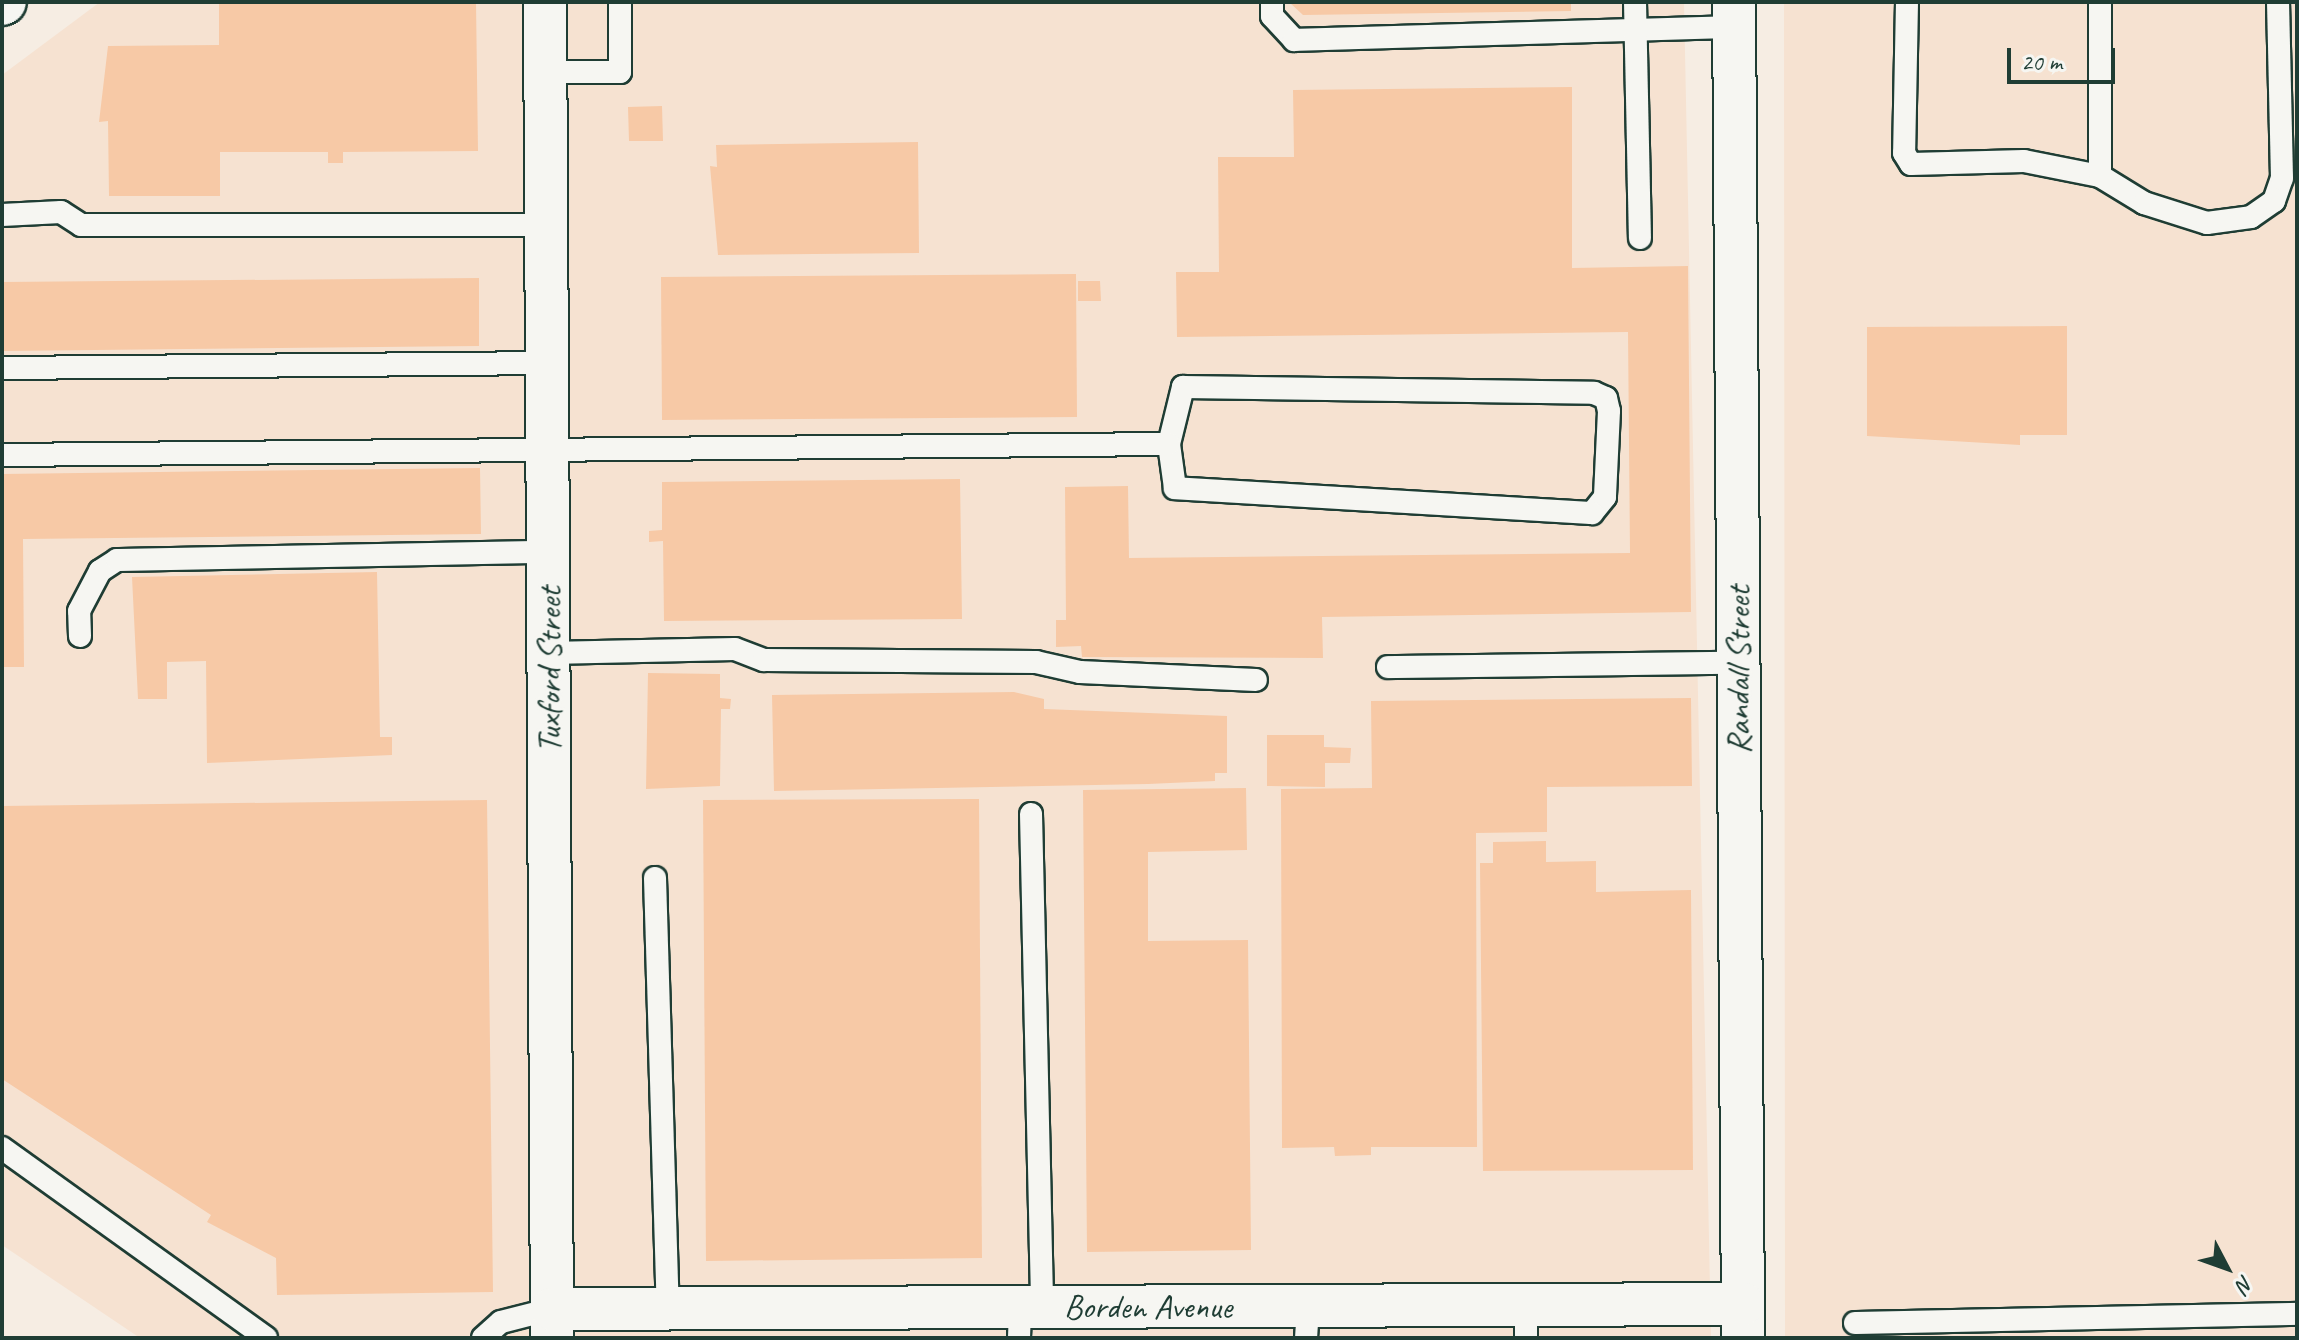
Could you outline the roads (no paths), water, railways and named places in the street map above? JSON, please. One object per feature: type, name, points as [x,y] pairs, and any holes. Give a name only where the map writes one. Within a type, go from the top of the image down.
[{"type":"street","name":"Tuxford Street","points":[[545,2],[552,1324]]},
{"type":"street","name":"Randall Street","points":[[1734,14],[1743,1321]]},
{"type":"street","name":"Borden Avenue","points":[[552,1324],[668,1308],[1307,1322],[1743,1321]]},
{"type":"lane","points":[[546,72],[620,72],[620,2]]},
{"type":"lane","points":[[1272,2],[1272,16],[1294,40],[1635,30],[1734,14]]},
{"type":"lane","points":[[1635,2],[1640,238]]},
{"type":"lane","points":[[1907,2],[1904,153],[1911,164],[2024,161],[2100,176],[2144,203],[2207,223],[2251,217],[2274,201],[2282,178],[2278,2]]},
{"type":"lane","points":[[2100,2],[2100,176]]},
{"type":"lane","points":[[2,215],[61,212],[81,225],[547,225]]},
{"type":"lane","points":[[2,368],[548,363]]},
{"type":"lane","points":[[1183,387],[1594,393],[1606,398],[1609,411],[1605,497],[1592,513],[1198,492],[1175,488],[1169,444],[1183,387]]},
{"type":"lane","points":[[2,455],[548,446],[1169,444]]},
{"type":"lane","points":[[80,636],[79,611],[100,571],[117,560],[549,552]]},
{"type":"lane","points":[[549,653],[735,649],[764,660],[1036,662],[1080,672],[1256,680]]},
{"type":"lane","points":[[1388,667],[1738,663]]},
{"type":"lane","points":[[1027,1317],[1031,814]]},
{"type":"lane","points":[[655,878],[668,1308]]},
{"type":"lane","points":[[2,1148],[266,1338]]},
{"type":"lane","points":[[1855,1323],[1971,1329],[2297,1314]]},
{"type":"lane","points":[[483,1338],[501,1322],[552,1324]]}]
